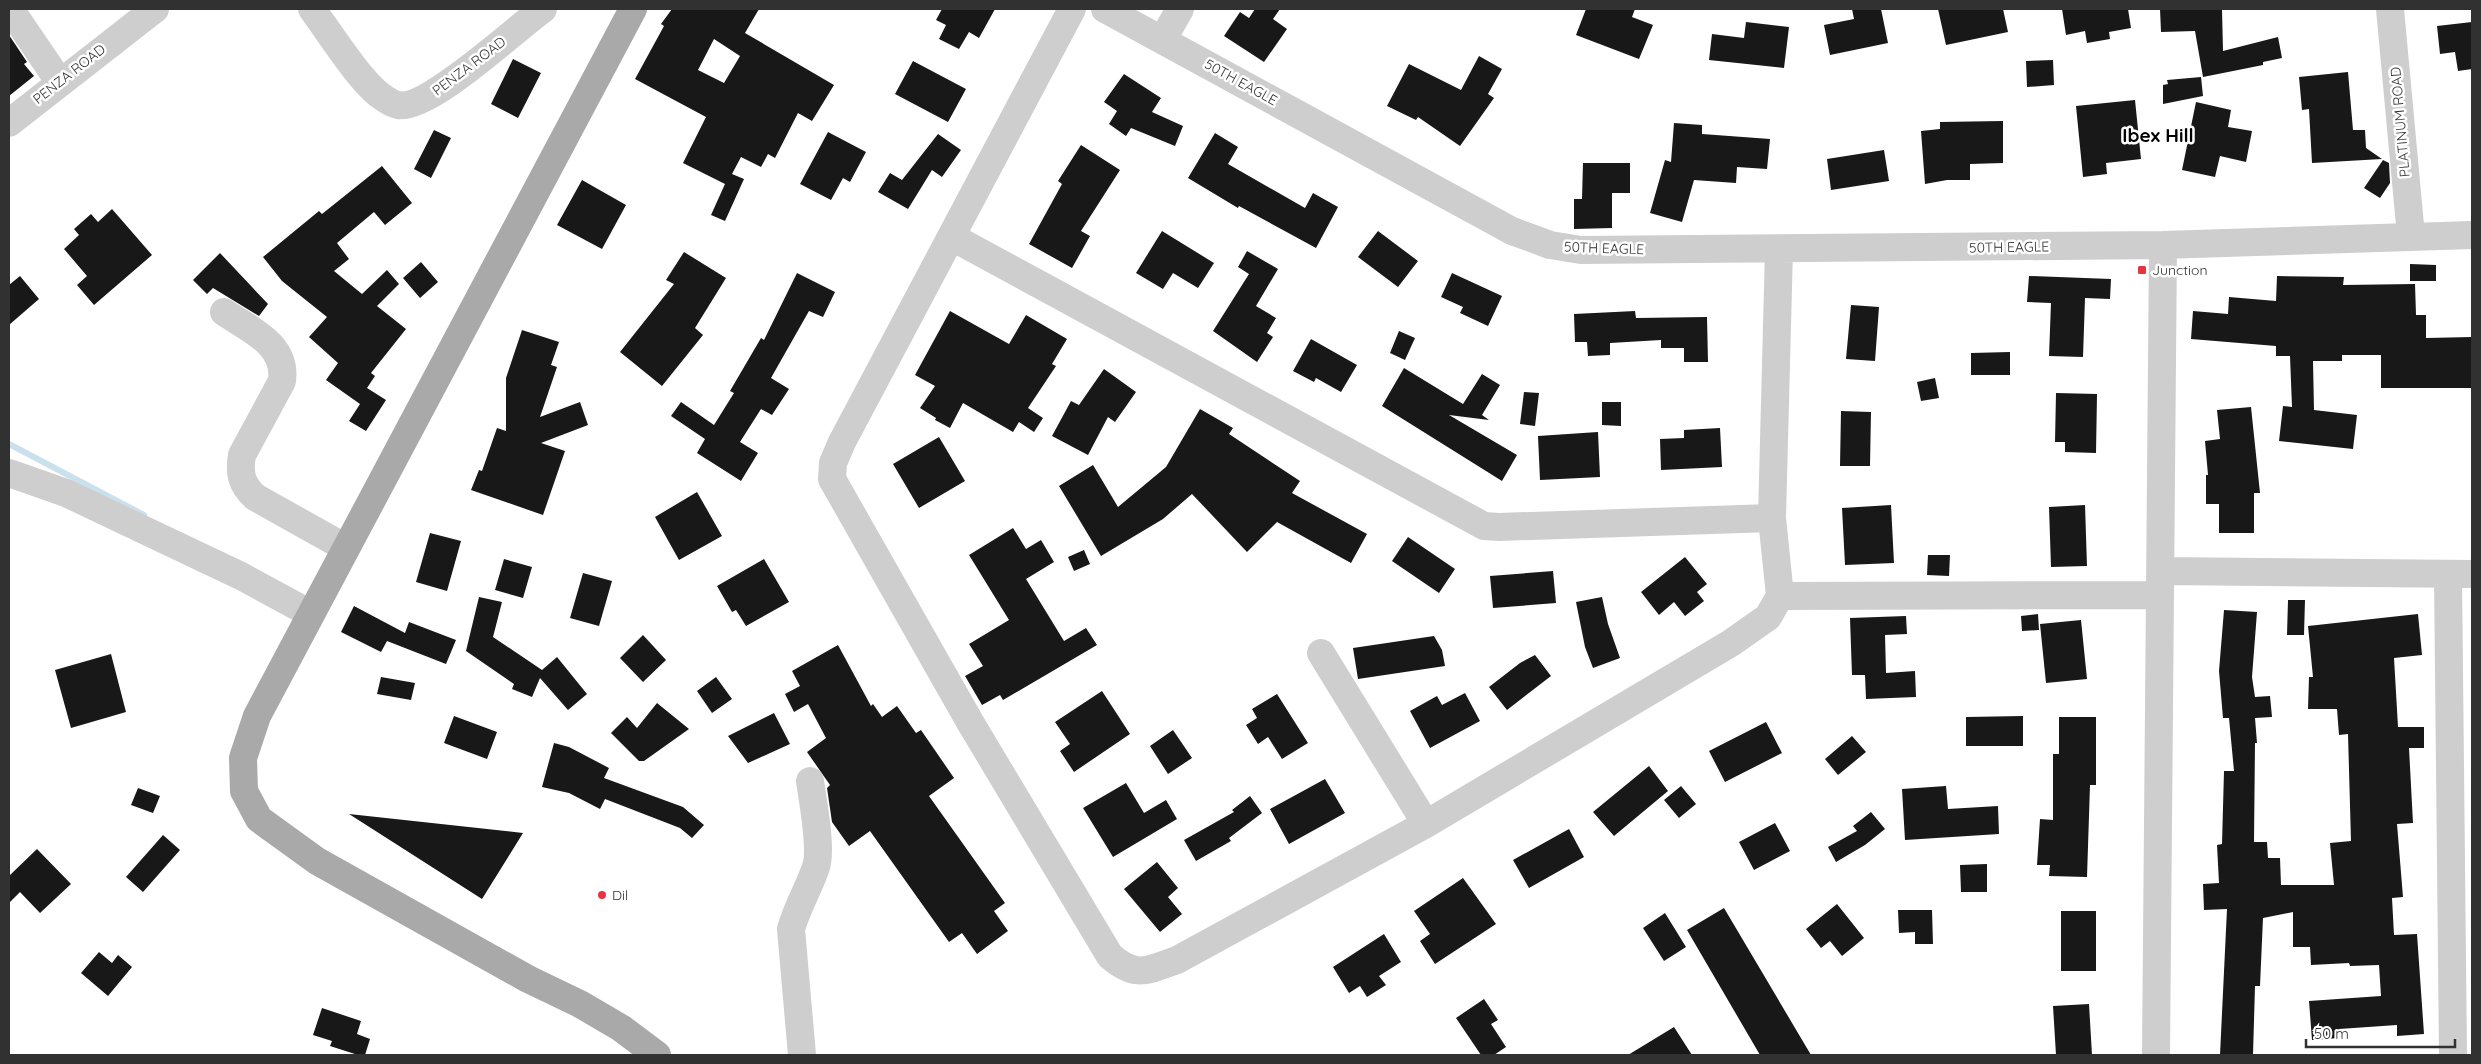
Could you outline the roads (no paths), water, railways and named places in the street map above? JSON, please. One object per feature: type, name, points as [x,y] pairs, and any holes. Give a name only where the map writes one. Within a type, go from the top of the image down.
[{"type":"main road","points":[[634,9],[522,215],[429,396],[257,716],[243,758],[244,791],[259,819],[317,861],[528,979],[580,1004],[621,1028],[657,1055]]},
{"type":"street","points":[[10,9],[59,82]]},
{"type":"street","name":"PENZA ROAD","points":[[9,123],[59,82],[155,9]]},
{"type":"street","name":"PENZA ROAD","points":[[312,9],[363,78],[380,96],[398,105],[418,102],[440,90],[542,9]]},
{"type":"street","points":[[1072,9],[842,442],[833,463],[832,479],[965,714],[1110,956],[1124,968],[1144,971],[1177,960],[1426,824],[1738,638],[1768,617],[1775,608],[1780,596],[1772,518],[1778,249]]},
{"type":"street","name":"50TH EAGLE","points":[[1105,9],[1512,231],[1531,240],[1581,250],[2163,245],[2472,235]]},
{"type":"street","points":[[1163,39],[1180,9]]},
{"type":"street","name":"PLATINUM ROAD","points":[[2390,9],[2411,236]]},
{"type":"street","points":[[952,237],[1484,526],[1499,528],[1772,518]]},
{"type":"street","points":[[2156,1055],[2163,245]]},
{"type":"street","points":[[224,312],[273,347],[280,357],[284,369],[282,381],[242,455],[241,479],[246,488],[255,497],[346,548]]},
{"type":"street","points":[[9,472],[66,493],[241,576],[311,614]]},
{"type":"street","points":[[1780,596],[2460,574],[2452,1055]]},
{"type":"street","points":[[1321,653],[1426,824]]},
{"type":"street","points":[[802,1055],[791,929],[796,910],[817,866],[818,850],[810,781]]},
{"type":"waterway","points":[[9,444],[144,515]]},
{"type":"place","name":"Junction","points":[[2142,270]]},
{"type":"place","name":"Dil","points":[[602,895]]},
{"type":"district","name":"Ibex Hill","points":[[2158,135]]}]
